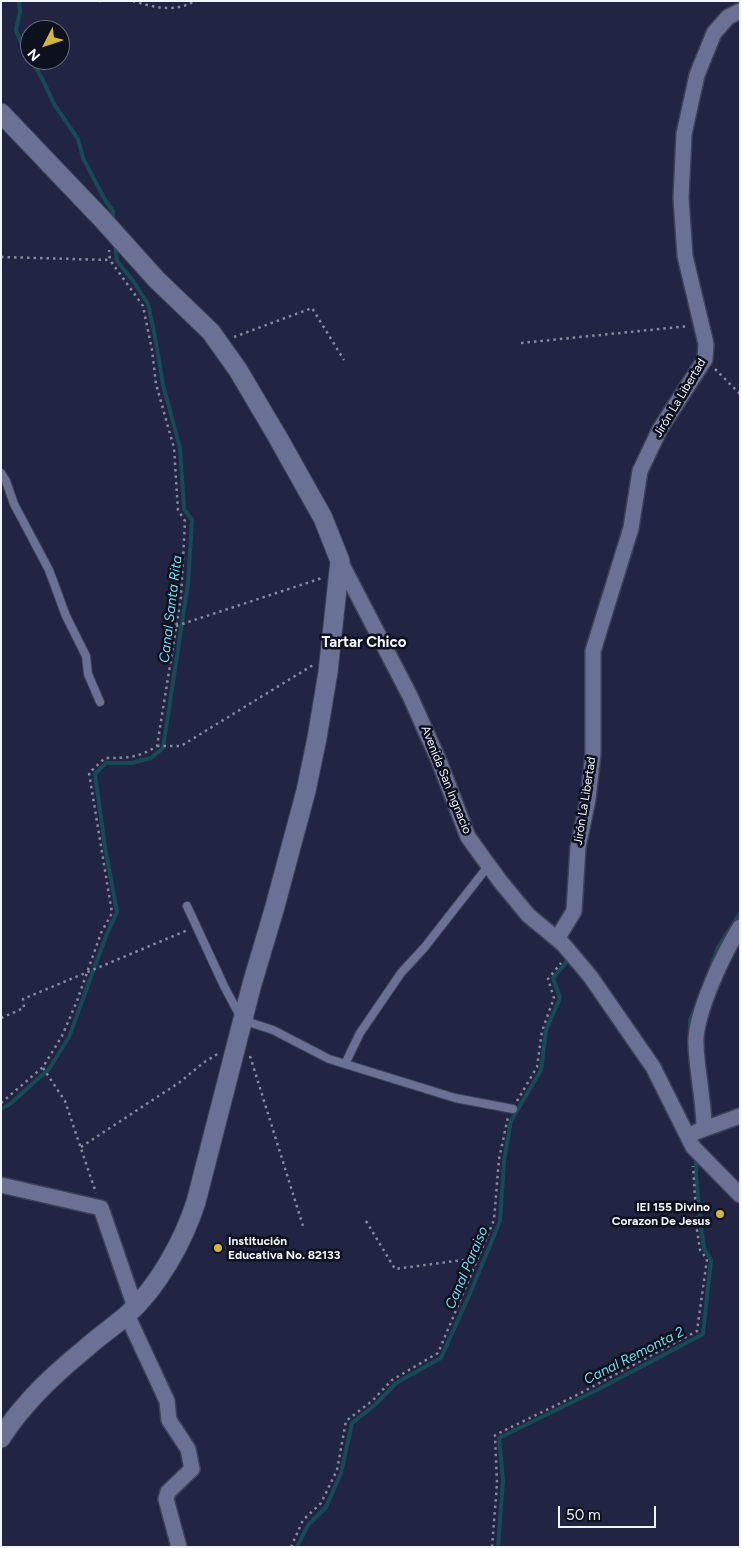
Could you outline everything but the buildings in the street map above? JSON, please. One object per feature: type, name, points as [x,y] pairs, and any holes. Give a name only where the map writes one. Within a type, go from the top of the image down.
[{"type":"street","name":"Jirón La Libertad","points":[[557,939],[574,911],[578,847],[588,799],[593,754],[593,651],[631,528],[640,472],[660,429],[705,360],[706,344],[703,324],[686,256],[681,198],[684,134],[697,75],[714,33],[728,17],[740,11]]},
{"type":"street","points":[[1,113],[108,225],[156,279],[211,332],[238,370],[323,518],[339,566],[330,654],[317,738],[306,791],[242,1020],[196,1202],[187,1228],[158,1278],[131,1311],[71,1360],[25,1404],[1,1438]]},
{"type":"street","name":"Avenida San Ingnacio","points":[[339,566],[410,696],[439,761],[468,837],[528,915],[557,939],[590,976],[653,1067],[690,1141],[740,1195]]},
{"type":"street","points":[[704,1129],[704,1110],[695,1043],[699,1018],[728,946],[740,927]]},
{"type":"street","points":[[690,1141],[704,1129],[740,1116]]},
{"type":"street","points":[[1,1185],[102,1208],[131,1311],[167,1401],[170,1420],[188,1449],[192,1469],[168,1492],[166,1499],[180,1547]]},
{"type":"lane","points":[[1,473],[14,504],[50,570],[66,616],[86,656],[88,674],[100,702]]},
{"type":"lane","points":[[345,1064],[360,1033],[401,973],[424,948],[488,865]]},
{"type":"lane","points":[[187,906],[242,1020],[273,1030],[329,1059],[455,1098],[513,1108]]},
{"type":"path","points":[[133,1],[156,8],[186,7],[194,1]]},
{"type":"path","points":[[108,225],[110,260],[143,306],[152,350],[156,384],[174,448],[178,510],[186,522],[181,597],[157,746]]},
{"type":"path","points":[[1,257],[110,260]]},
{"type":"path","points":[[218,343],[312,308],[344,360]]},
{"type":"path","points":[[521,343],[703,324]]},
{"type":"path","points":[[705,360],[740,394]]},
{"type":"path","points":[[176,626],[339,566]]},
{"type":"path","points":[[1,1103],[43,1067],[62,1036],[88,972],[101,933],[112,913],[89,773],[105,758],[127,758],[146,754],[157,746],[180,746],[330,654]]},
{"type":"path","points":[[1,1018],[24,1008],[22,999],[196,927]]},
{"type":"path","points":[[291,1547],[303,1520],[321,1503],[337,1470],[346,1421],[373,1400],[392,1380],[438,1354],[494,1220],[499,1159],[506,1119],[537,1067],[542,1030],[554,998],[548,978],[569,952]]},
{"type":"path","points":[[81,1147],[180,1082],[203,1063],[237,1042],[250,1055],[303,1226]]},
{"type":"path","points":[[43,1067],[65,1101],[102,1208]]},
{"type":"path","points":[[492,1547],[497,1484],[495,1435],[575,1396],[697,1332],[707,1260],[700,1250],[697,1230],[690,1141]]},
{"type":"path","points":[[366,1221],[395,1269],[478,1258]]},
{"type":"waterway","name":"Canal Santa Rita","points":[[19,1],[20,12],[16,30],[20,40]]},
{"type":"waterway","name":"Canal Santa Rita","points":[[37,70],[54,104],[78,139],[83,158],[105,200],[113,211],[113,220]]},
{"type":"waterway","name":"Canal Santa Rita","points":[[1,1109],[10,1104],[49,1069],[69,1037],[106,936],[117,912],[105,847],[95,774],[106,763],[131,763],[151,758],[163,748],[188,583],[192,520],[184,509],[180,448],[163,385],[148,304],[117,261],[115,245]]},
{"type":"waterway","name":"Canal Remonta 2","points":[[709,972],[718,947],[740,913]]},
{"type":"waterway","name":"Canal Paraiso","points":[[297,1547],[308,1525],[326,1507],[341,1473],[352,1423],[376,1404],[396,1383],[441,1358],[500,1221],[504,1161],[511,1121],[541,1070],[546,1030],[560,998],[553,978],[570,958]]},
{"type":"waterway","name":"Canal Remonta 2","points":[[690,1031],[690,1020],[696,1006]]},
{"type":"waterway","name":"Canal Remonta 2","points":[[498,1547],[503,1480],[499,1438],[597,1390],[703,1334],[711,1260],[704,1248],[701,1228],[696,1157]]},
{"type":"place","name":"IEI 155 Divino Corazon De Jesus","points":[[720,1214]]},
{"type":"place","name":"Institución Educativa No. 82133","points":[[218,1248]]},
{"type":"district","name":"Tartar Chico","points":[[364,643]]}]
